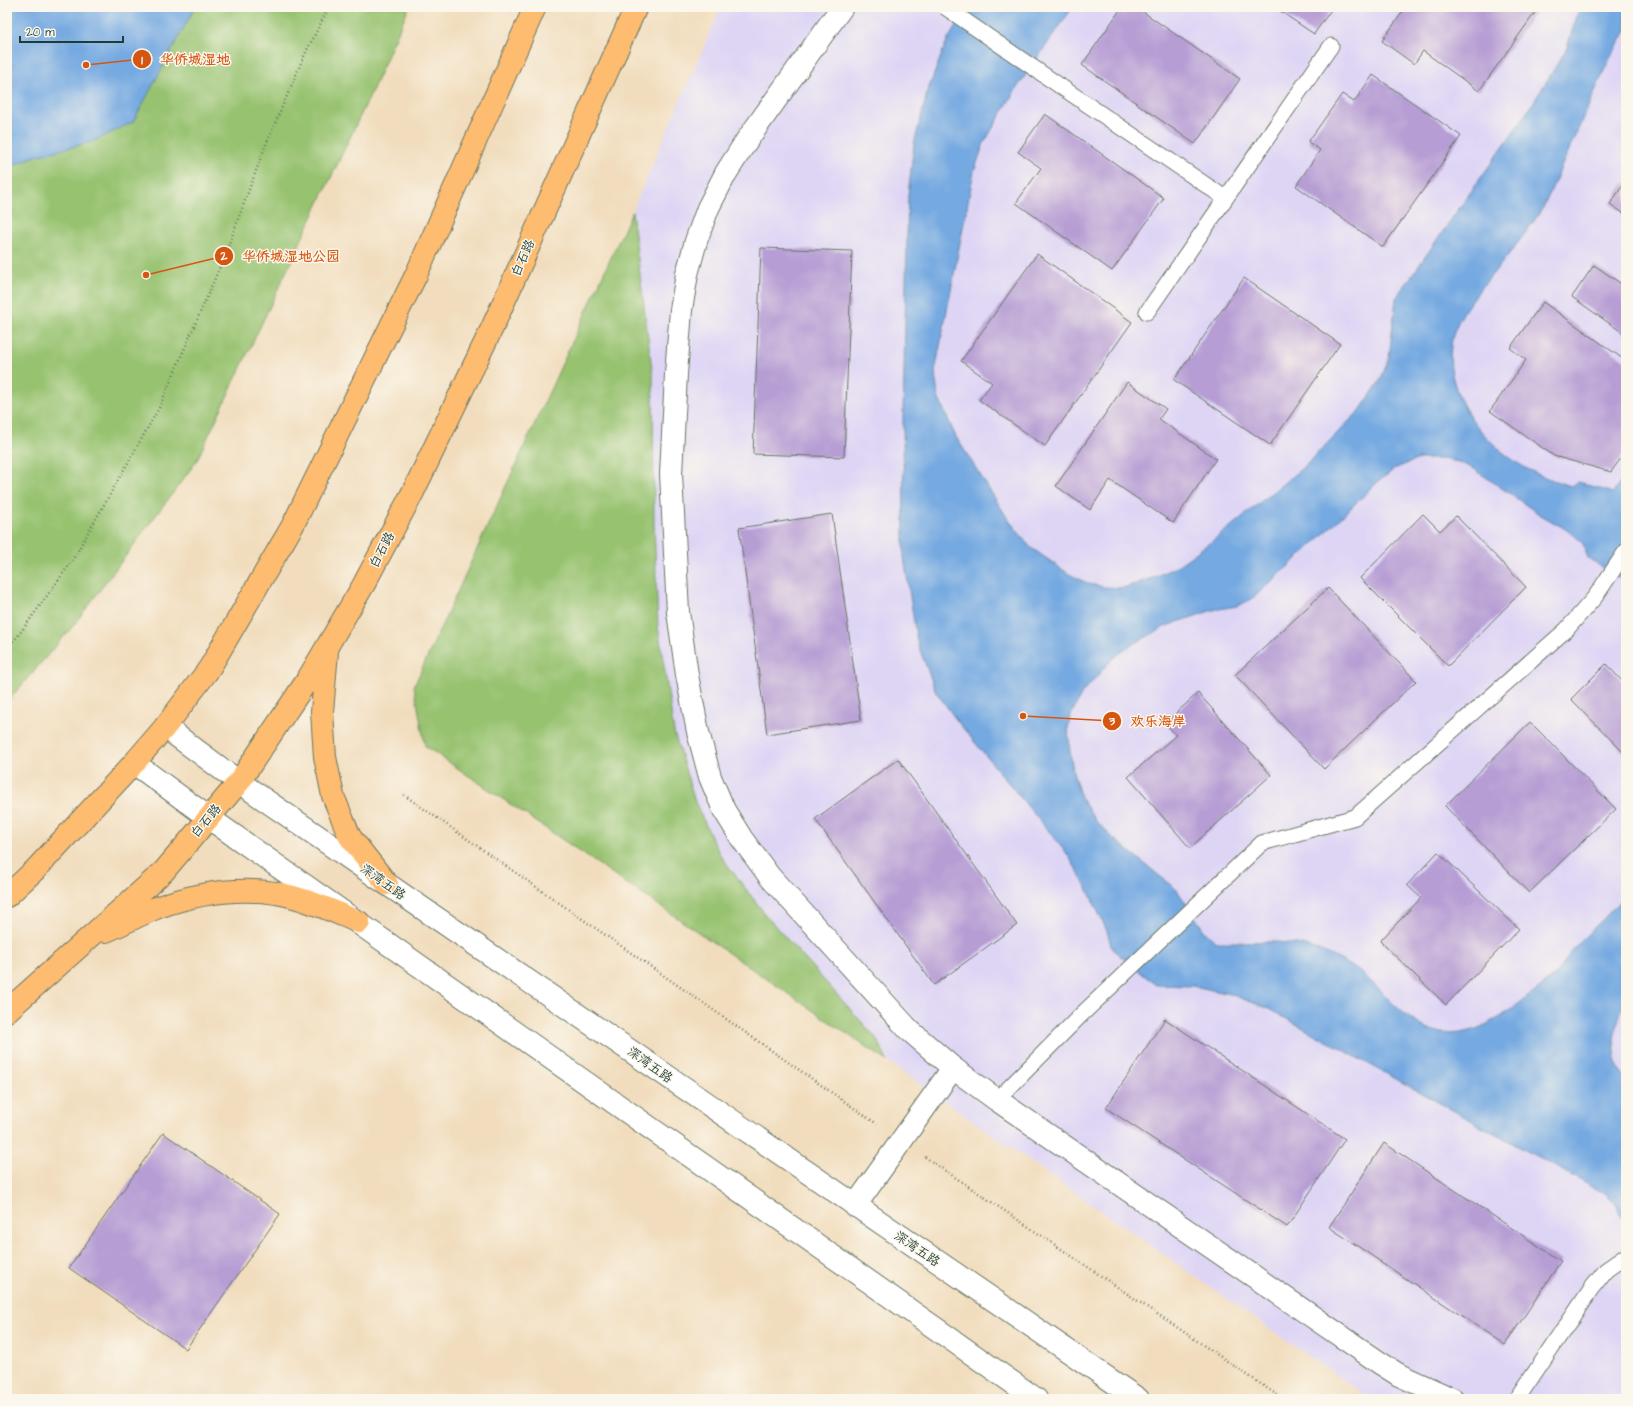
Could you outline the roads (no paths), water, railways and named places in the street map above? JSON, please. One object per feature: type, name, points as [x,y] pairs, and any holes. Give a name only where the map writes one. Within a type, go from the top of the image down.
[{"type":"main road","points":[[7,896],[36,870],[134,764],[165,727],[209,669],[294,525],[416,275],[534,7]]},
{"type":"main road","name":"白石路","points":[[7,1011],[164,871],[239,782],[306,682],[364,584],[413,492],[493,326],[636,7]]},
{"type":"main road","points":[[328,646],[322,712],[324,757],[333,796],[350,837],[387,884]]},
{"type":"main road","points":[[85,941],[156,908],[197,896],[233,890],[276,893],[315,904],[359,922]]},
{"type":"street","points":[[842,7],[747,140],[726,173],[708,208],[696,241],[687,274],[676,374],[671,474],[678,612],[687,675],[698,732],[710,777],[724,810],[742,839],[770,877],[909,1030],[954,1068],[997,1100],[1380,1364],[1399,1375],[1452,1399]]},
{"type":"street","name":"深湾五路","points":[[165,727],[239,782],[1138,1399]]},
{"type":"street","points":[[134,764],[1036,1399]]},
{"type":"street","points":[[855,1206],[954,1068]]},
{"type":"lane","points":[[945,7],[1225,198]]},
{"type":"lane","points":[[1147,312],[1331,46]]},
{"type":"lane","points":[[997,1100],[1080,1016],[1262,843],[1355,817],[1567,628],[1595,597],[1626,551]]},
{"type":"lane","points":[[1517,1399],[1591,1289],[1606,1270],[1626,1256]]},
{"type":"water","points":[[7,7],[195,7],[133,122],[92,142],[36,156],[7,168]]},
{"type":"water","points":[[967,7],[1073,7],[1016,89],[984,143],[974,171],[935,372],[938,397],[956,437],[1008,519],[1030,547],[1069,574],[1089,584],[1123,588],[1152,578],[1176,567],[1219,536],[1307,464],[1361,409],[1380,381],[1389,358],[1396,298],[1530,108],[1566,50],[1580,7],[1626,7],[1626,31],[1608,62],[1544,206],[1519,242],[1466,308],[1458,322],[1455,329],[1451,350],[1451,370],[1456,390],[1465,408],[1477,426],[1491,442],[1507,456],[1524,467],[1535,473],[1571,486],[1578,482],[1613,493],[1622,480],[1626,480],[1626,583],[1588,558],[1583,544],[1574,535],[1539,514],[1474,469],[1459,462],[1442,459],[1419,459],[1396,468],[1379,481],[1311,546],[1252,599],[1237,606],[1213,610],[1166,626],[1130,646],[1112,659],[1082,693],[1071,715],[1068,728],[1074,776],[1081,798],[1096,821],[1113,838],[1177,890],[1205,932],[1216,942],[1284,943],[1306,946],[1321,951],[1337,958],[1359,971],[1406,1016],[1422,1026],[1437,1032],[1451,1034],[1466,1032],[1494,1020],[1520,1003],[1555,975],[1573,949],[1608,914],[1626,893],[1626,1001],[1621,1010],[1614,1038],[1616,1062],[1626,1084],[1626,1223],[1621,1217],[1616,1204],[1605,1194],[1267,1008],[1230,994],[1194,986],[1156,985],[1112,949],[1107,931],[1086,886],[1068,855],[958,722],[936,692],[917,642],[904,557],[903,413],[908,195],[914,144],[928,90],[946,43]]},
{"type":"place","name":"华侨城湿地","points":[[86,65]]},
{"type":"place","name":"华侨城湿地公园","points":[[146,275]]},
{"type":"place","name":"欢乐海岸","points":[[1023,716]]}]
